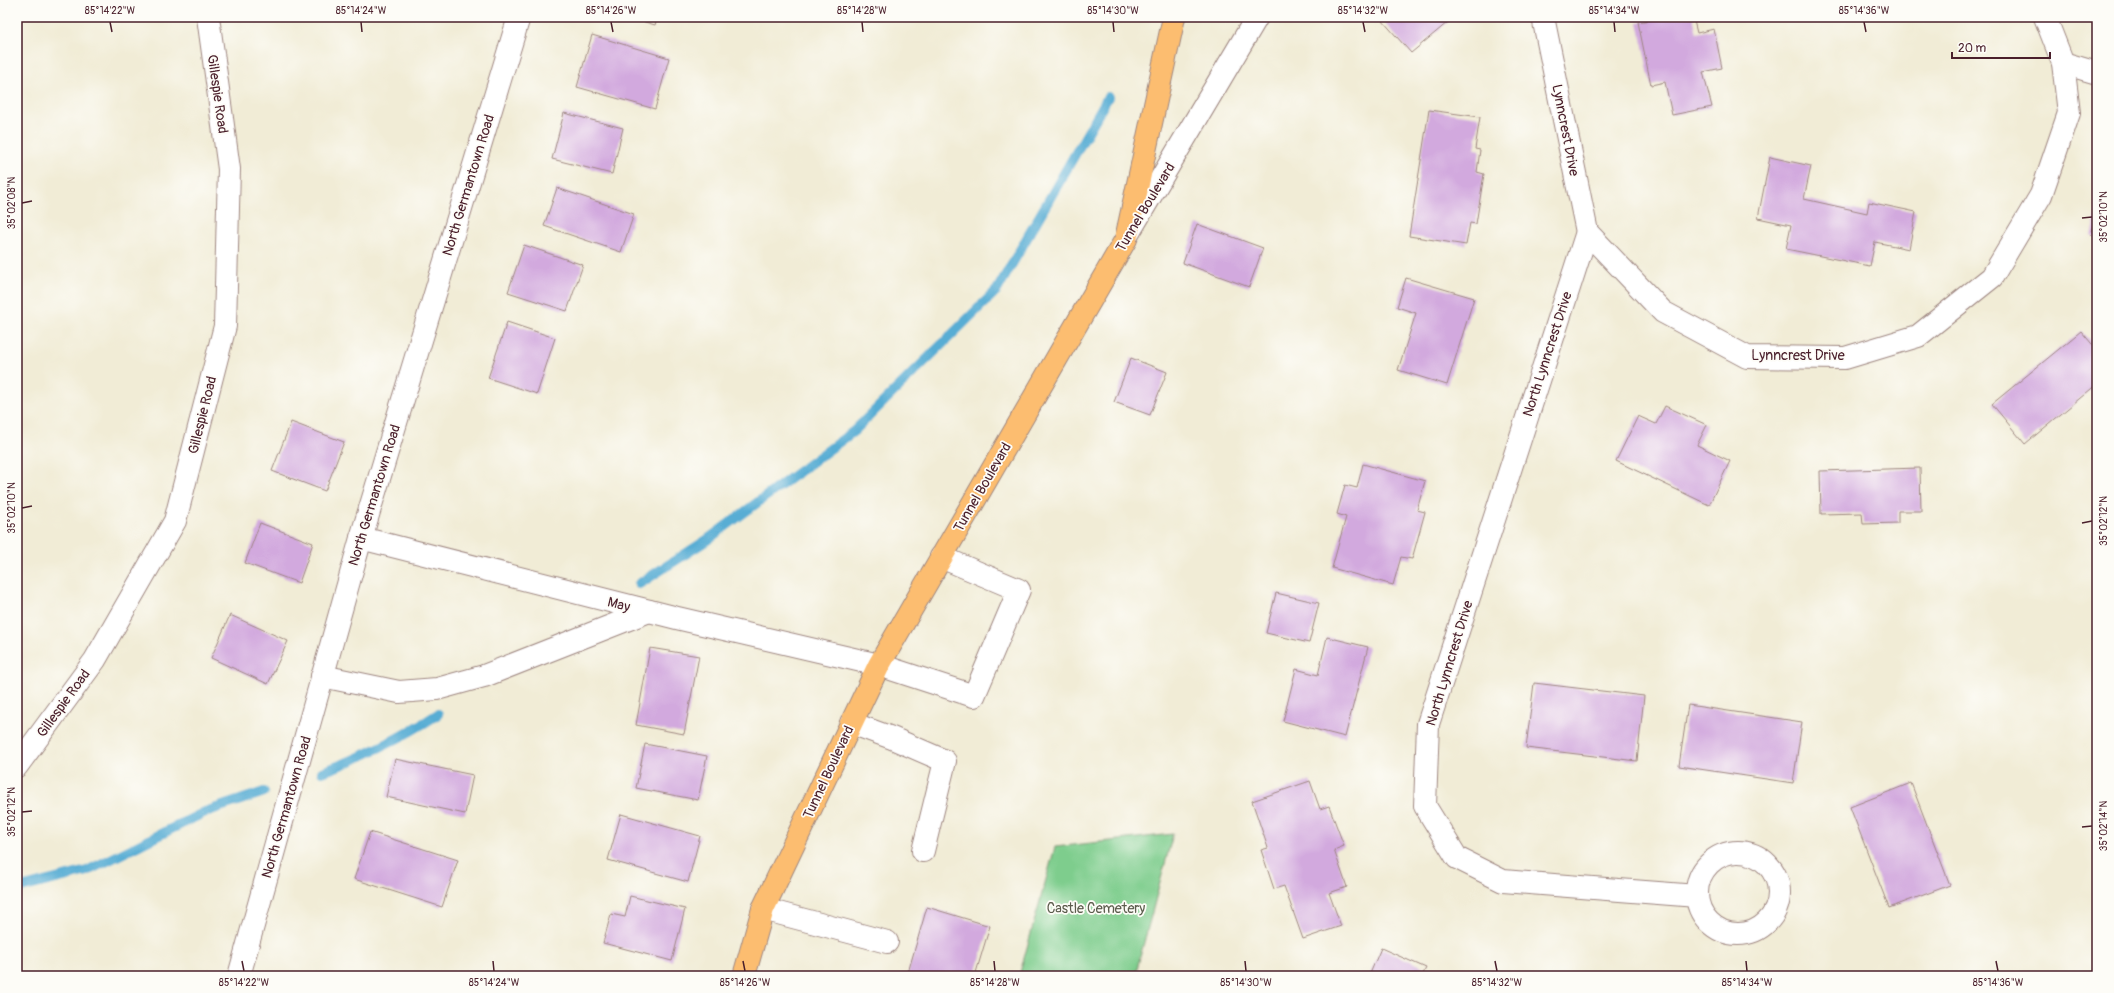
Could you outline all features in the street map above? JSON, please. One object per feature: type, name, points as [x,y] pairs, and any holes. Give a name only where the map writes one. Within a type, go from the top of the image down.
[{"type":"main road","points":[[1126,239],[1174,17]]},
{"type":"main road","name":"Tunnel Boulevard","points":[[744,976],[763,910],[879,665],[1126,239]]},
{"type":"street","name":"Gillespie Road","points":[[17,766],[95,660],[175,521],[225,326],[229,169],[208,17]]},
{"type":"street","name":"North Germantown Road","points":[[239,976],[361,538],[519,17]]},
{"type":"street","name":"Tunnel Boulevard","points":[[1126,239],[1257,17]]},
{"type":"street","name":"Lynncrest Drive","points":[[1544,17],[1587,232],[1663,312],[1747,356],[1844,358],[1918,336],[1992,277],[2041,195],[2069,113],[2063,63],[2045,17]]},
{"type":"street","points":[[2063,63],[2097,73]]},
{"type":"street","name":"North Lynncrest Drive","points":[[1587,232],[1428,724],[1426,806],[1457,858],[1503,881],[1697,896]]},
{"type":"street","name":"May","points":[[361,538],[649,611],[879,665],[974,696],[1019,590],[941,557]]},
{"type":"street","points":[[322,676],[399,692],[437,689],[484,676],[649,611]]},
{"type":"street","points":[[851,723],[945,760],[923,851]]},
{"type":"street","points":[[763,910],[887,942]]},
{"type":"green space","name":"Castle Cemetery","points":[[1173,834],[1135,976],[1019,976],[1055,847]]},
{"type":"building","points":[[629,17],[658,17],[655,25]]},
{"type":"building","points":[[1385,17],[1454,17],[1411,53],[1382,20]]},
{"type":"building","points":[[1649,17],[1693,17],[1697,33],[1714,29],[1722,68],[1703,72],[1712,107],[1672,115],[1665,82],[1651,85],[1638,22],[1650,20]]},
{"type":"building","points":[[592,35],[669,58],[655,109],[577,87]]},
{"type":"building","points":[[1429,110],[1480,117],[1475,149],[1480,150],[1477,172],[1484,174],[1476,224],[1470,223],[1466,245],[1409,236]]},
{"type":"building","points":[[564,113],[623,128],[612,174],[552,159]]},
{"type":"building","points":[[1770,157],[1811,166],[1804,199],[1867,213],[1869,202],[1916,212],[1909,249],[1875,242],[1870,266],[1786,249],[1791,225],[1758,218]]},
{"type":"building","points":[[557,188],[634,214],[621,252],[544,226]]},
{"type":"building","points":[[2097,214],[2097,237],[2091,235]]},
{"type":"building","points":[[1197,224],[1263,248],[1249,287],[1183,263]]},
{"type":"building","points":[[524,245],[583,265],[567,311],[508,292]]},
{"type":"building","points":[[1406,278],[1474,298],[1447,385],[1398,370],[1416,313],[1397,307]]},
{"type":"building","points":[[507,322],[555,338],[537,394],[488,378]]},
{"type":"building","points":[[2081,331],[2097,350],[2097,384],[2025,444],[1992,404]]},
{"type":"building","points":[[1131,358],[1167,372],[1150,415],[1114,402]]},
{"type":"building","points":[[1665,406],[1707,425],[1697,445],[1730,461],[1709,505],[1616,461],[1638,416],[1656,424]]},
{"type":"building","points":[[291,422],[344,442],[325,491],[272,471]]},
{"type":"building","points":[[1363,464],[1425,481],[1417,510],[1425,512],[1412,559],[1401,557],[1393,585],[1332,568],[1346,517],[1337,514],[1345,485],[1357,488]]},
{"type":"building","points":[[1920,468],[1921,511],[1898,511],[1898,523],[1863,524],[1862,513],[1821,514],[1820,471]]},
{"type":"building","points":[[260,523],[313,543],[299,583],[245,563]]},
{"type":"building","points":[[1276,593],[1319,603],[1309,643],[1266,633]]},
{"type":"building","points":[[230,615],[288,641],[268,684],[211,658]]},
{"type":"building","points":[[1327,637],[1368,647],[1345,737],[1283,721],[1296,669],[1318,675]]},
{"type":"building","points":[[650,648],[699,656],[684,734],[636,725]]},
{"type":"building","points":[[1534,683],[1644,696],[1637,761],[1526,748]]},
{"type":"building","points":[[1688,705],[1802,722],[1793,783],[1679,766]]},
{"type":"building","points":[[645,744],[707,756],[698,800],[636,788]]},
{"type":"building","points":[[395,759],[473,775],[465,814],[386,797]]},
{"type":"building","points":[[1310,781],[1320,809],[1329,806],[1344,846],[1334,850],[1347,887],[1329,893],[1341,926],[1303,939],[1284,886],[1274,889],[1261,850],[1268,848],[1252,801]]},
{"type":"building","points":[[1911,783],[1950,885],[1889,908],[1850,807]]},
{"type":"building","points":[[621,814],[700,836],[688,882],[608,860]]},
{"type":"building","points":[[370,832],[458,860],[442,907],[354,879]]},
{"type":"building","points":[[630,896],[685,909],[672,961],[603,943],[611,914],[625,917]]},
{"type":"building","points":[[927,907],[990,926],[975,976],[907,976]]},
{"type":"building","points":[[1381,948],[1426,968],[1422,976],[1369,976]]},
{"type":"waterway","points":[[639,584],[707,540],[854,431],[997,290],[1108,97]]},
{"type":"waterway","points":[[322,772],[351,761],[382,746],[411,731],[438,714]]},
{"type":"waterway","points":[[17,889],[87,871],[205,812],[264,792]]}]
